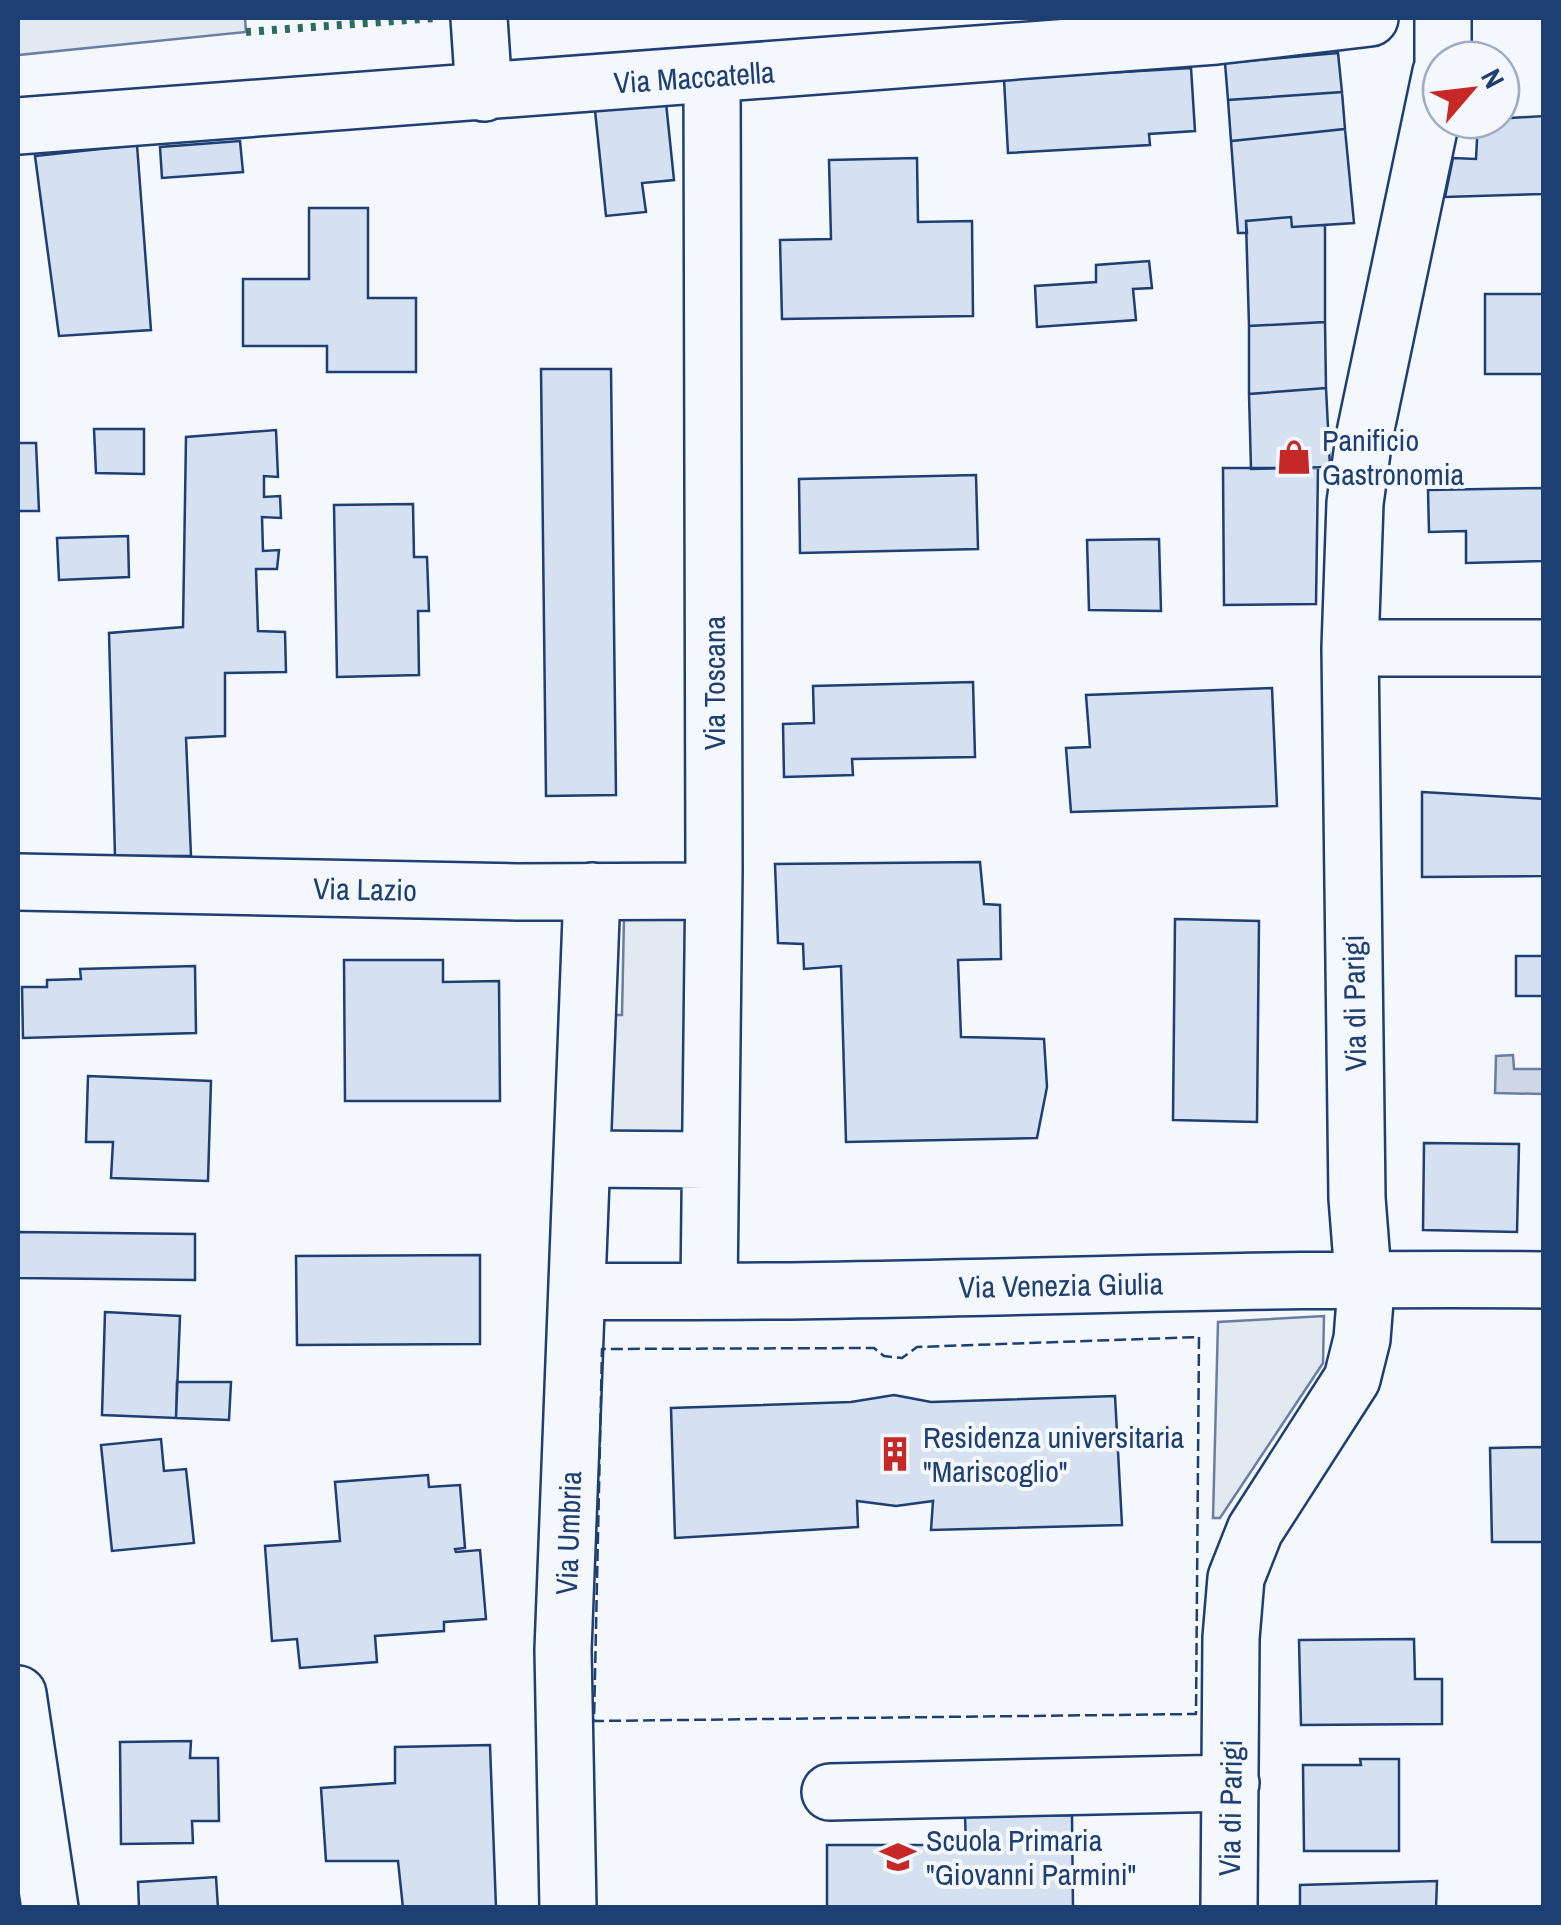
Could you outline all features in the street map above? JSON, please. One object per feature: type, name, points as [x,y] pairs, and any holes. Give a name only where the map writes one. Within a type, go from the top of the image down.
[{"type":"street","points":[[479,18],[484,93]]},
{"type":"street","name":"Via Maccatella","points":[[18,126],[1216,36],[1370,18]]},
{"type":"street","name":"Via Toscana","points":[[709,1290],[713,891],[712,75]]},
{"type":"street","name":"Via di Parigi","points":[[1229,1908],[1231,1624],[1236,1578],[1255,1530],[1352,1379],[1359,1362],[1364,1321],[1357,1198],[1350,648],[1355,503],[1364,438],[1427,140]]},
{"type":"street","points":[[1350,648],[1544,648]]},
{"type":"street","name":"Via Lazio","points":[[18,882],[713,891]]},
{"type":"street","name":"Via Umbria","points":[[568,1908],[563,1650],[592,891]]},
{"type":"street","points":[[582,1159],[709,1160]]},
{"type":"street","name":"Via Venezia Giulia","points":[[578,1291],[891,1290],[1363,1278],[1544,1280]]},
{"type":"street","points":[[18,1694],[50,1908]]},
{"type":"street","points":[[830,1792],[1231,1783]]},
{"type":"shaded area","points":[[18,18],[245,18],[246,32],[18,55]]},
{"type":"shaded area","points":[[624,918],[687,919],[684,1140],[607,1139],[608,1015],[622,1015]]},
{"type":"shaded area","points":[[1513,1055],[1514,1069],[1543,1069],[1543,1094],[1495,1093],[1496,1056]]},
{"type":"shaded area","points":[[1324,1316],[1323,1363],[1220,1518],[1213,1518],[1218,1322]]},
{"type":"building","points":[[1338,53],[1342,92],[1228,100],[1225,63]]},
{"type":"building","points":[[1191,68],[1195,131],[1149,134],[1150,145],[1008,153],[1004,79]]},
{"type":"building","points":[[1342,92],[1345,129],[1231,141],[1228,100]]},
{"type":"building","points":[[665,93],[674,180],[642,183],[646,212],[606,216],[594,101]]},
{"type":"building","points":[[1544,116],[1544,194],[1445,197],[1453,158],[1476,159],[1477,140],[1521,140],[1521,117]]},
{"type":"building","points":[[1345,129],[1354,223],[1292,227],[1291,217],[1246,221],[1247,233],[1238,233],[1231,141]]},
{"type":"building","points":[[240,141],[243,172],[162,178],[160,147]]},
{"type":"building","points":[[137,145],[151,330],[59,336],[35,156]]},
{"type":"building","points":[[917,158],[918,222],[972,221],[973,316],[782,319],[780,240],[831,239],[829,160]]},
{"type":"building","points":[[309,208],[368,208],[368,298],[416,298],[416,372],[327,372],[327,346],[243,346],[243,279],[309,279]]},
{"type":"building","points":[[1291,217],[1292,227],[1325,225],[1325,322],[1249,326],[1246,221]]},
{"type":"building","points":[[1149,261],[1152,288],[1133,289],[1136,320],[1037,327],[1035,286],[1096,282],[1096,265]]},
{"type":"building","points":[[1485,294],[1544,294],[1544,374],[1485,374]]},
{"type":"building","points":[[1325,322],[1326,388],[1249,394],[1249,326]]},
{"type":"building","points":[[541,369],[611,369],[616,795],[546,796]]},
{"type":"building","points":[[1326,388],[1330,467],[1251,469],[1249,394]]},
{"type":"building","points":[[94,429],[144,429],[144,474],[96,473]]},
{"type":"building","points":[[276,430],[278,477],[264,476],[264,497],[280,496],[281,518],[262,517],[263,551],[279,550],[277,569],[256,569],[258,631],[285,632],[286,672],[225,673],[225,736],[186,738],[191,856],[115,856],[109,633],[183,627],[186,437]]},
{"type":"building","points":[[18,443],[36,443],[39,511],[18,511]]},
{"type":"building","points":[[1223,468],[1318,468],[1316,604],[1224,605]]},
{"type":"building","points":[[976,475],[978,549],[800,553],[799,479]]},
{"type":"building","points":[[1544,488],[1544,561],[1466,563],[1466,531],[1429,532],[1428,490]]},
{"type":"building","points":[[413,504],[414,557],[427,557],[429,611],[418,611],[419,675],[337,677],[334,505]]},
{"type":"building","points":[[128,536],[129,577],[59,580],[57,538]]},
{"type":"building","points":[[1159,539],[1161,611],[1089,610],[1087,540]]},
{"type":"building","points":[[973,682],[975,757],[852,759],[853,775],[784,777],[783,724],[814,723],[813,686]]},
{"type":"building","points":[[1272,688],[1277,806],[1071,812],[1066,748],[1090,747],[1086,695]]},
{"type":"building","points":[[1422,792],[1544,799],[1544,876],[1422,877]]},
{"type":"building","points":[[980,862],[984,904],[1000,905],[1001,959],[958,960],[961,1037],[1044,1039],[1047,1087],[1037,1138],[846,1142],[841,966],[804,969],[803,944],[778,943],[775,864]]},
{"type":"building","points":[[1175,919],[1259,921],[1257,1122],[1173,1120]]},
{"type":"building","points":[[1516,956],[1544,956],[1544,996],[1516,996]]},
{"type":"building","points":[[344,960],[443,960],[443,982],[499,981],[500,1101],[345,1101]]},
{"type":"building","points":[[195,966],[196,1033],[23,1038],[22,987],[47,987],[47,980],[81,979],[80,969]]},
{"type":"building","points":[[88,1076],[211,1081],[208,1181],[111,1178],[113,1142],[86,1142]]},
{"type":"building","points":[[1424,1143],[1519,1144],[1517,1232],[1423,1230]]},
{"type":"building","points":[[18,1232],[195,1234],[195,1280],[18,1278]]},
{"type":"building","points":[[480,1255],[480,1344],[297,1345],[296,1256]]},
{"type":"building","points":[[105,1312],[180,1316],[176,1418],[102,1415]]},
{"type":"building","points":[[177,1382],[231,1382],[229,1420],[176,1418]]},
{"type":"building","name":"Residenza universitaria \"Mariscoglio\"","points":[[894,1395],[931,1402],[1115,1396],[1122,1525],[931,1530],[933,1501],[896,1506],[857,1501],[858,1527],[675,1538],[671,1408],[851,1402]]},
{"type":"building","points":[[161,1439],[164,1471],[186,1469],[194,1543],[112,1551],[101,1445]]},
{"type":"building","points":[[1544,1447],[1544,1542],[1492,1542],[1490,1448]]},
{"type":"building","points":[[428,1475],[429,1487],[460,1485],[465,1548],[455,1549],[480,1550],[486,1619],[444,1622],[444,1631],[375,1636],[377,1662],[300,1668],[297,1639],[272,1641],[265,1546],[340,1541],[335,1482]]},
{"type":"building","points":[[1414,1639],[1415,1679],[1442,1679],[1442,1724],[1301,1725],[1299,1640]]},
{"type":"building","points":[[191,1741],[190,1758],[218,1758],[219,1821],[192,1821],[193,1843],[121,1844],[120,1742]]},
{"type":"building","points":[[490,1745],[496,1908],[403,1908],[398,1861],[326,1861],[321,1788],[395,1783],[395,1747]]},
{"type":"building","points":[[1360,1759],[1399,1759],[1399,1851],[1304,1851],[1303,1765],[1361,1765]]},
{"type":"building","points":[[1072,1815],[1073,1908],[827,1908],[827,1845],[966,1845],[965,1816]]},
{"type":"building","points":[[216,1877],[218,1908],[139,1908],[138,1882]]},
{"type":"building","points":[[1437,1881],[1436,1908],[1300,1908],[1300,1885]]},
{"type":"hedge","points":[[246,32],[435,18]]},
{"type":"fence","points":[[1199,1337],[1196,1714],[594,1721],[602,1349],[874,1348],[884,1356],[902,1358],[917,1347],[1199,1337]]},
{"type":"place","name":"Panificio Gastronomia","points":[[1294,457]]},
{"type":"place","name":"Residenza universitaria \"Mariscoglio\"","points":[[895,1454]]},
{"type":"place","name":"Scuola Primaria \"Giovanni Parmini\"","points":[[898,1857]]}]
